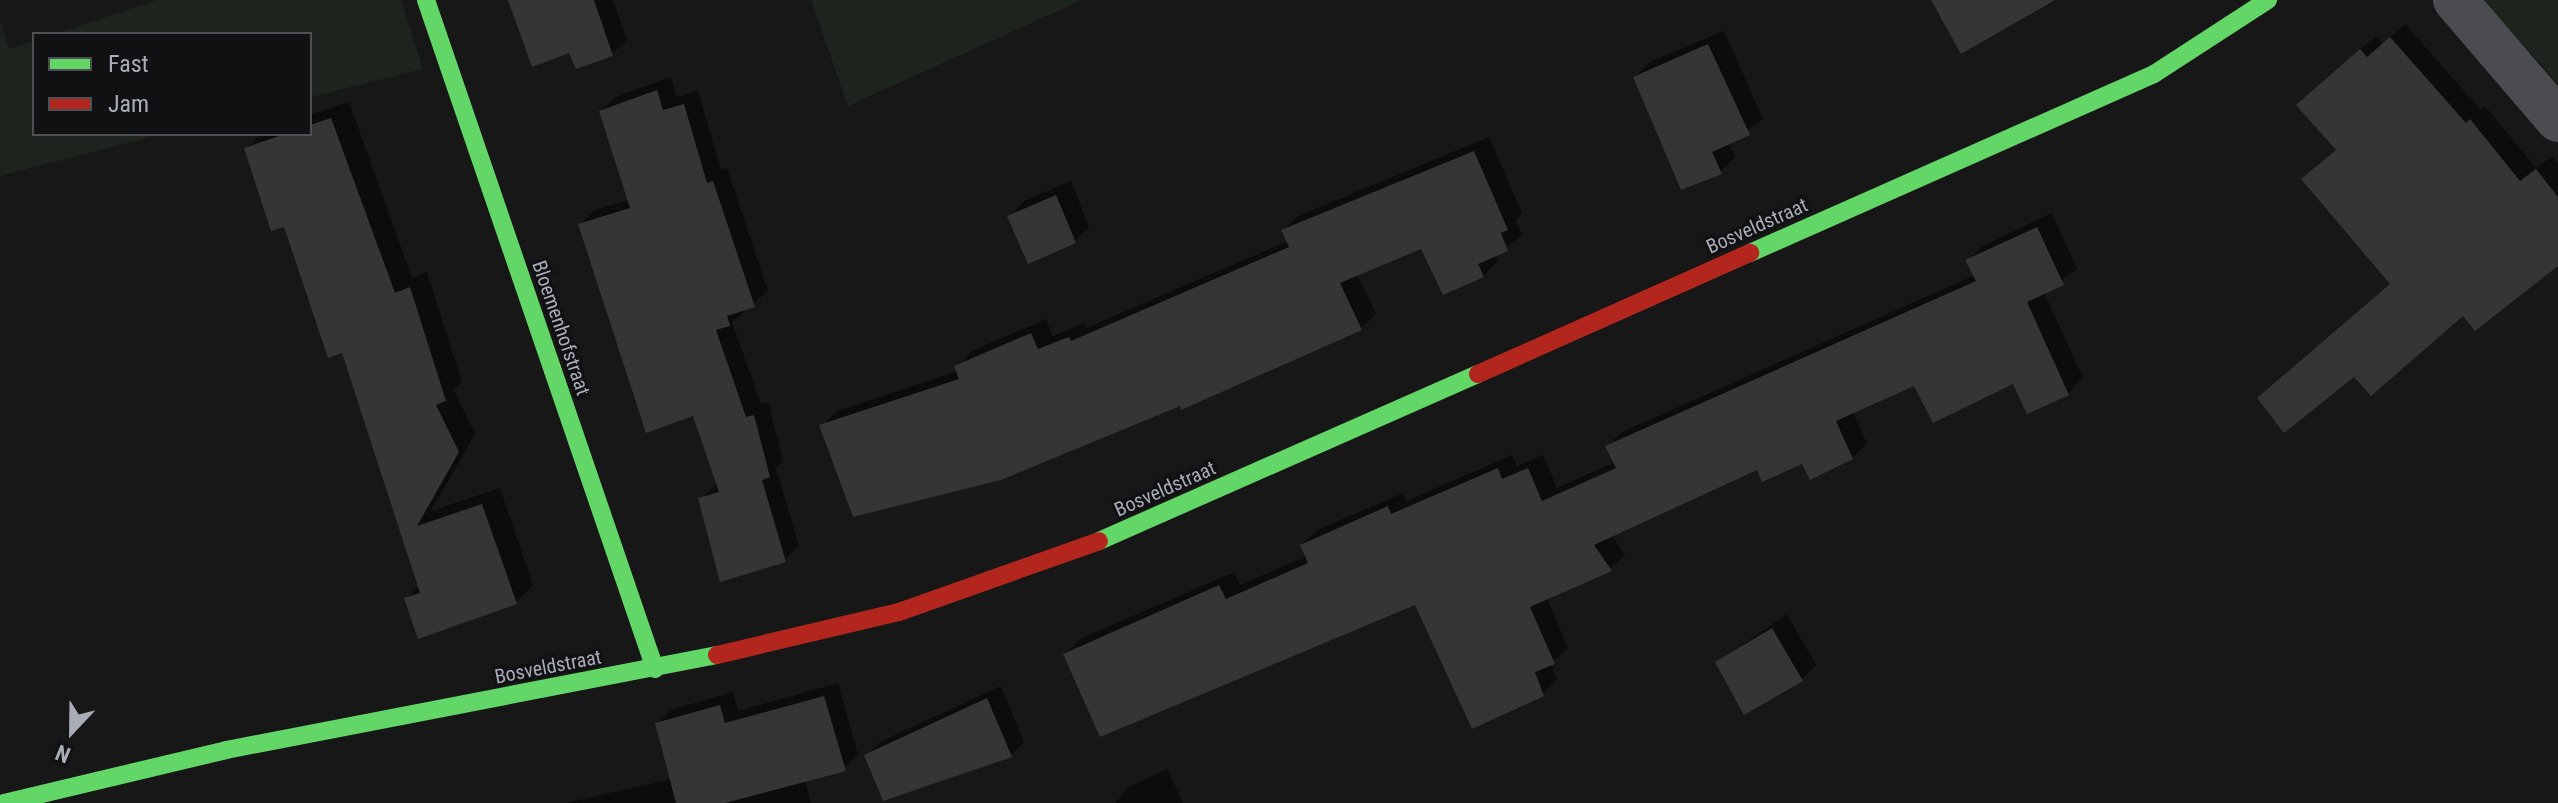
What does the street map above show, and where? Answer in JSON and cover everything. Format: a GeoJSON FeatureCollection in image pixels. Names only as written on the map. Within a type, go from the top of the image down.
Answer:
{"type":"FeatureCollection","features":[{"type":"Feature","properties":{"kind":"street","name":"Bloemenhofstraat"},"geometry":{"type":"LineString","coordinates":[[426,0],[655,669]]}},
{"type":"Feature","properties":{"kind":"street","name":"Bosveldstraat"},"geometry":{"type":"LineString","coordinates":[[4,803],[226,750],[655,669],[899,612],[1108,538],[2154,74],[2268,0]]}},
{"type":"Feature","properties":{"kind":"street"},"geometry":{"type":"LineString","coordinates":[[2455,0],[2558,120]]}},
{"type":"Feature","properties":{"kind":"shaded area"},"geometry":{"type":"Polygon","coordinates":[[[157,0],[401,0],[423,69],[312,97],[312,32],[61,32],[157,0]]]}},
{"type":"Feature","properties":{"kind":"shaded area"},"geometry":{"type":"Polygon","coordinates":[[[811,0],[1082,0],[848,106],[811,0]]]}},
{"type":"Feature","properties":{"kind":"shaded area"},"geometry":{"type":"Polygon","coordinates":[[[2483,0],[2558,0],[2558,84],[2483,0]]]}},
{"type":"Feature","properties":{"kind":"shaded area"},"geometry":{"type":"Polygon","coordinates":[[[0,19],[9,49],[32,42],[32,136],[153,136],[0,176],[0,19]]]}},
{"type":"Feature","properties":{"kind":"building"},"geometry":{"type":"Polygon","coordinates":[[[508,0],[594,0],[613,56],[576,69],[569,53],[532,67],[508,0]]]}},
{"type":"Feature","properties":{"kind":"building"},"geometry":{"type":"Polygon","coordinates":[[[1931,0],[2055,0],[1961,54],[1931,0]]]}},
{"type":"Feature","properties":{"kind":"building"},"geometry":{"type":"Polygon","coordinates":[[[2390,37],[2466,123],[2470,119],[2520,181],[2536,169],[2558,197],[2558,266],[2475,331],[2463,316],[2371,396],[2354,377],[2284,433],[2257,398],[2390,284],[2301,179],[2336,150],[2296,105],[2360,49],[2367,57],[2390,37]]]}},
{"type":"Feature","properties":{"kind":"building"},"geometry":{"type":"Polygon","coordinates":[[[1708,44],[1750,135],[1712,152],[1722,174],[1681,190],[1633,77],[1708,44]]]}},
{"type":"Feature","properties":{"kind":"building"},"geometry":{"type":"Polygon","coordinates":[[[657,90],[663,110],[684,104],[707,183],[713,181],[755,307],[727,316],[730,326],[716,330],[746,417],[754,415],[770,477],[762,480],[786,562],[720,582],[698,498],[719,492],[693,416],[646,433],[578,224],[630,208],[599,111],[657,90]]]}},
{"type":"Feature","properties":{"kind":"building"},"geometry":{"type":"Polygon","coordinates":[[[331,118],[395,293],[410,287],[446,401],[436,405],[459,452],[417,526],[482,504],[517,604],[418,639],[404,598],[420,593],[342,353],[328,358],[284,227],[271,231],[244,148],[279,136],[312,136],[312,124],[331,118]]]}},
{"type":"Feature","properties":{"kind":"building"},"geometry":{"type":"Polygon","coordinates":[[[1474,151],[1508,230],[1501,233],[1508,251],[1478,264],[1484,277],[1443,295],[1421,249],[1340,283],[1362,330],[1181,410],[1180,406],[1001,480],[853,517],[819,425],[959,379],[954,366],[1031,333],[1038,349],[1069,337],[1071,341],[1289,247],[1281,230],[1474,151]]]}},
{"type":"Feature","properties":{"kind":"building"},"geometry":{"type":"Polygon","coordinates":[[[1056,195],[1076,243],[1028,264],[1007,216],[1056,195]]]}},
{"type":"Feature","properties":{"kind":"building"},"geometry":{"type":"Polygon","coordinates":[[[2037,227],[2064,285],[2027,302],[2069,395],[2027,414],[2013,384],[1933,423],[1914,386],[1836,421],[1853,459],[1810,480],[1802,464],[1762,482],[1757,470],[1594,545],[1612,571],[1530,607],[1555,664],[1535,672],[1544,696],[1472,729],[1415,605],[1100,737],[1063,654],[1219,585],[1226,599],[1308,563],[1300,545],[1388,506],[1391,514],[1498,468],[1502,479],[1528,468],[1542,501],[1616,468],[1605,446],[1976,281],[1965,260],[2037,227]]]}},
{"type":"Feature","properties":{"kind":"building"},"geometry":{"type":"Polygon","coordinates":[[[1772,628],[1803,681],[1744,715],[1715,662],[1772,628]]]}},
{"type":"Feature","properties":{"kind":"building"},"geometry":{"type":"Polygon","coordinates":[[[824,696],[846,771],[725,803],[676,803],[655,723],[720,705],[725,723],[824,696]]]}},
{"type":"Feature","properties":{"kind":"building"},"geometry":{"type":"Polygon","coordinates":[[[987,698],[1012,757],[883,801],[864,755],[987,698]]]}},
{"type":"Feature","properties":{"kind":"traffic: fast"},"geometry":{"type":"LineString","coordinates":[[426,0],[655,669]]}},
{"type":"Feature","properties":{"kind":"traffic: fast"},"geometry":{"type":"LineString","coordinates":[[1750,253],[2154,74],[2268,0]]}},
{"type":"Feature","properties":{"kind":"traffic: fast"},"geometry":{"type":"LineString","coordinates":[[1099,541],[1478,374]]}},
{"type":"Feature","properties":{"kind":"traffic: fast"},"geometry":{"type":"LineString","coordinates":[[4,803],[226,750],[717,655]]}},
{"type":"Feature","properties":{"kind":"traffic: jam"},"geometry":{"type":"LineString","coordinates":[[1478,374],[1750,253]]}},
{"type":"Feature","properties":{"kind":"traffic: jam"},"geometry":{"type":"LineString","coordinates":[[717,655],[899,612],[1099,541]]}}]}
